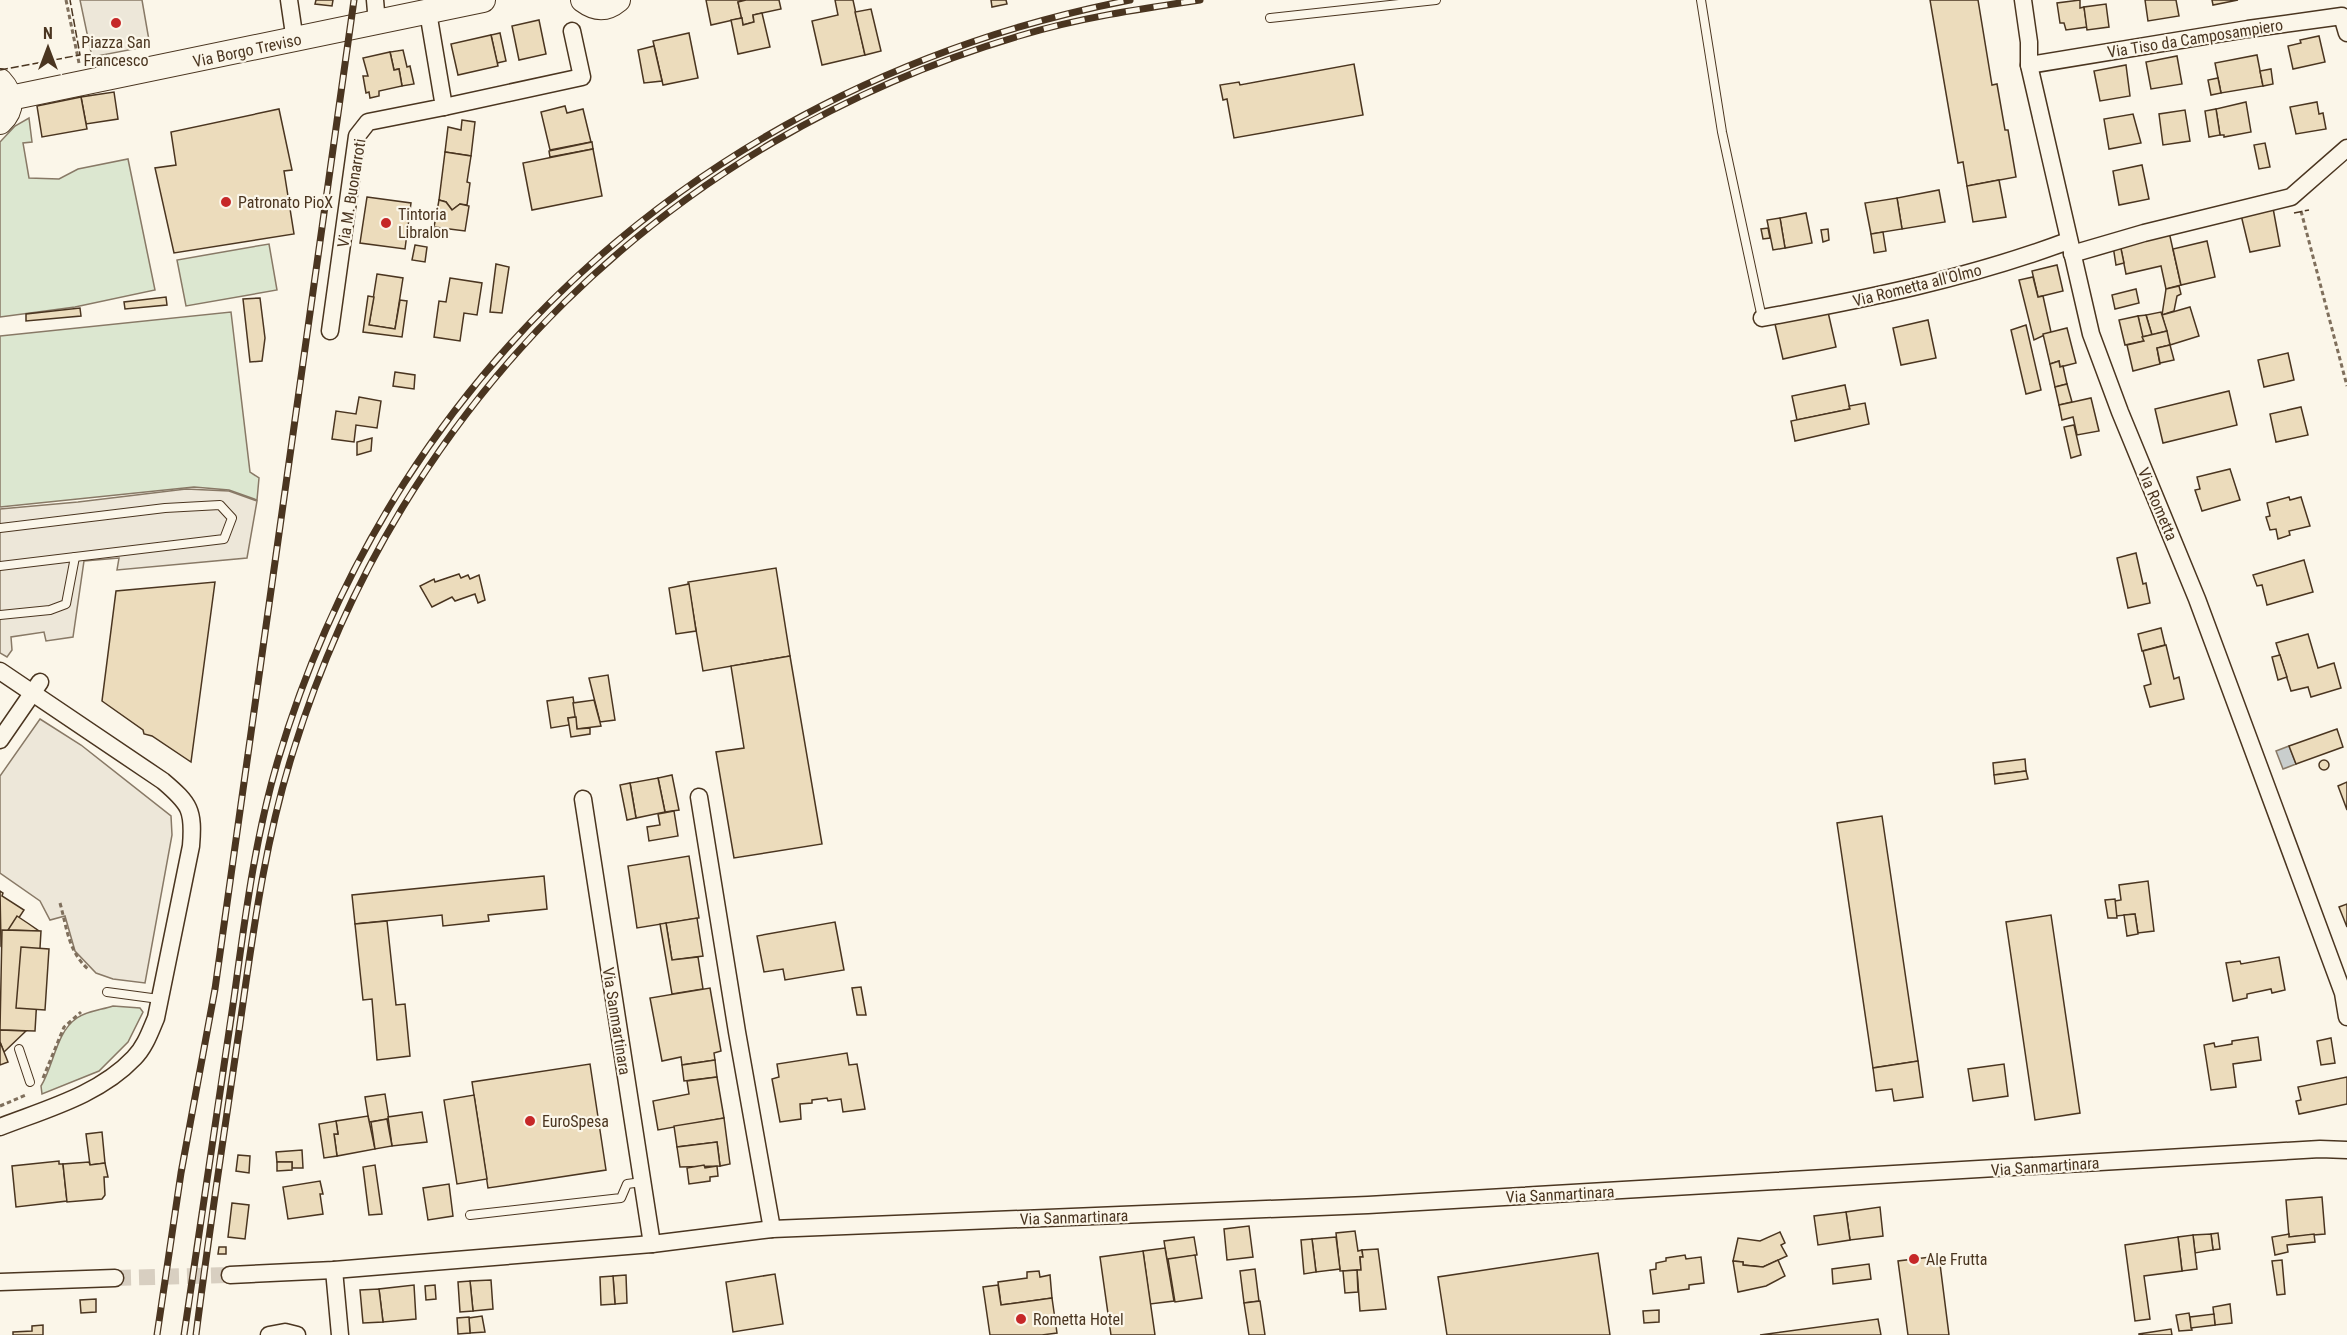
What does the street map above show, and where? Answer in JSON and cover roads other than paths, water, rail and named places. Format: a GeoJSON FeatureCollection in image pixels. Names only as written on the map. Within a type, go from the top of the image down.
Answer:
{"type":"FeatureCollection","features":[{"type":"Feature","properties":{"kind":"street"},"geometry":{"type":"LineString","coordinates":[[289,0],[295,41]]}},
{"type":"Feature","properties":{"kind":"street","name":"Via Borgo Treviso"},"geometry":{"type":"LineString","coordinates":[[0,122],[10,108],[5,89],[84,84],[295,41],[376,11],[428,12],[483,0]]}},
{"type":"Feature","properties":{"kind":"street"},"geometry":{"type":"LineString","coordinates":[[583,0],[589,5],[603,8],[618,0]]}},
{"type":"Feature","properties":{"kind":"street","name":"Via Rometta"},"geometry":{"type":"LineString","coordinates":[[2023,0],[2030,65],[2091,334],[2197,599],[2345,996],[2347,1017]]}},
{"type":"Feature","properties":{"kind":"street"},"geometry":{"type":"LineString","coordinates":[[428,12],[444,107]]}},
{"type":"Feature","properties":{"kind":"street","name":"Via Tiso da Camposampiero"},"geometry":{"type":"LineString","coordinates":[[2030,65],[2248,28],[2342,16],[2347,33]]}},
{"type":"Feature","properties":{"kind":"street","name":"Via M. Buonarroti"},"geometry":{"type":"LineString","coordinates":[[330,331],[357,136],[368,122],[582,77],[572,31]]}},
{"type":"Feature","properties":{"kind":"street"},"geometry":{"type":"LineString","coordinates":[[2070,247],[2144,233],[2291,197],[2347,148]]}},
{"type":"Feature","properties":{"kind":"street","name":"Via Rometta all'Olmo"},"geometry":{"type":"LineString","coordinates":[[1762,318],[1877,297],[2070,247]]}},
{"type":"Feature","properties":{"kind":"street"},"geometry":{"type":"LineString","coordinates":[[0,671],[36,688],[163,781],[179,794],[189,807],[192,826],[156,1018],[148,1038],[135,1057],[111,1079],[81,1095],[0,1127]]}},
{"type":"Feature","properties":{"kind":"street"},"geometry":{"type":"LineString","coordinates":[[0,740],[36,688]]}},
{"type":"Feature","properties":{"kind":"street"},"geometry":{"type":"LineString","coordinates":[[699,797],[772,1229]]}},
{"type":"Feature","properties":{"kind":"street","name":"Via Sanmartinara"},"geometry":{"type":"LineString","coordinates":[[583,799],[652,1244]]}},
{"type":"Feature","properties":{"kind":"street","name":"Via Sanmartinara"},"geometry":{"type":"LineString","coordinates":[[230,1275],[334,1270],[652,1244],[772,1229],[1368,1205],[2320,1149],[2347,1150]]}},
{"type":"Feature","properties":{"kind":"street"},"geometry":{"type":"LineString","coordinates":[[334,1270],[340,1335]]}},
{"type":"Feature","properties":{"kind":"street"},"geometry":{"type":"LineString","coordinates":[[0,1282],[115,1278]]}},
{"type":"Feature","properties":{"kind":"street"},"geometry":{"type":"LineString","coordinates":[[269,1335],[285,1332],[297,1335]]}},
{"type":"Feature","properties":{"kind":"lane"},"geometry":{"type":"LineString","coordinates":[[1270,18],[1436,0]]}},
{"type":"Feature","properties":{"kind":"lane"},"geometry":{"type":"LineString","coordinates":[[1701,0],[1722,132],[1762,318]]}},
{"type":"Feature","properties":{"kind":"lane"},"geometry":{"type":"LineString","coordinates":[[0,528],[165,508],[220,505],[232,519],[224,539],[0,566]]}},
{"type":"Feature","properties":{"kind":"lane"},"geometry":{"type":"LineString","coordinates":[[0,615],[50,610],[66,604],[75,557]]}},
{"type":"Feature","properties":{"kind":"lane"},"geometry":{"type":"LineString","coordinates":[[107,992],[159,999]]}},
{"type":"Feature","properties":{"kind":"lane"},"geometry":{"type":"LineString","coordinates":[[19,1048],[32,1087]]}},
{"type":"Feature","properties":{"kind":"lane"},"geometry":{"type":"LineString","coordinates":[[470,1215],[621,1198],[627,1184],[642,1182]]}},
{"type":"Feature","properties":{"kind":"tunnel"},"geometry":{"type":"LineString","coordinates":[[115,1278],[230,1275]]}},
{"type":"Feature","properties":{"kind":"railway"},"geometry":{"type":"LineString","coordinates":[[157,1335],[181,1173],[215,989],[354,0]]}},
{"type":"Feature","properties":{"kind":"railway"},"geometry":{"type":"LineString","coordinates":[[184,1335],[247,908],[270,789],[278,760],[332,615],[404,483],[493,364],[596,259],[713,169],[842,96],[981,39],[1130,0]]}},
{"type":"Feature","properties":{"kind":"railway"},"geometry":{"type":"LineString","coordinates":[[196,1335],[255,921],[267,853],[283,785],[293,752],[341,626],[402,508],[477,400],[565,302],[664,216],[773,142],[892,82],[1019,36],[1086,19],[1200,0]]}},
{"type":"Feature","properties":{"kind":"place","name":"Piazza San Francesco"},"geometry":{"type":"Point","coordinates":[116,23]}},
{"type":"Feature","properties":{"kind":"place","name":"Patronato PioX"},"geometry":{"type":"Point","coordinates":[226,202]}},
{"type":"Feature","properties":{"kind":"place","name":"Tintoria Libralon"},"geometry":{"type":"Point","coordinates":[386,223]}},
{"type":"Feature","properties":{"kind":"place","name":"EuroSpesa"},"geometry":{"type":"Point","coordinates":[530,1121]}},
{"type":"Feature","properties":{"kind":"place","name":"Ale Frutta"},"geometry":{"type":"Point","coordinates":[1914,1259]}},
{"type":"Feature","properties":{"kind":"place","name":"Rometta Hotel"},"geometry":{"type":"Point","coordinates":[1021,1319]}}]}
